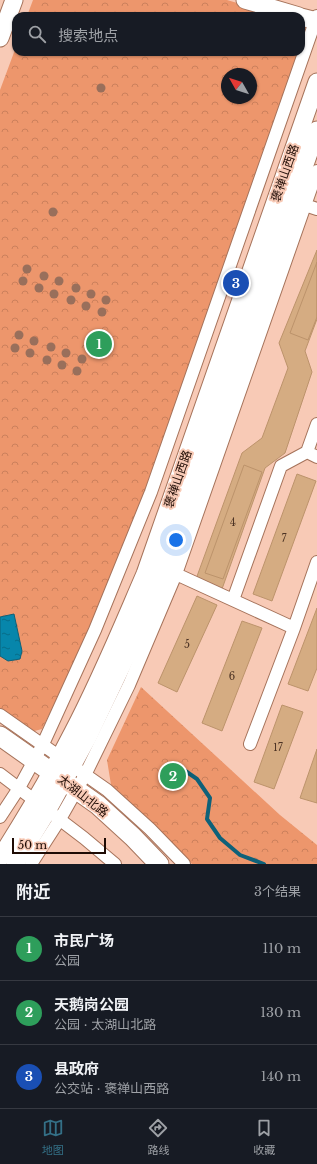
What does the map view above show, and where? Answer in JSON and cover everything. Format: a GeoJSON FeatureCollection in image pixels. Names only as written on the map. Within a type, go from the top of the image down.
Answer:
{"type":"FeatureCollection","features":[{"type":"Feature","properties":{"kind":"main road"},"geometry":{"type":"LineString","coordinates":[[0,38],[14,0]]}},
{"type":"Feature","properties":{"kind":"main road"},"geometry":{"type":"LineString","coordinates":[[245,0],[288,12]]}},
{"type":"Feature","properties":{"kind":"main road","name":"褒禅山西路"},"geometry":{"type":"LineString","coordinates":[[65,779],[73,731],[112,651],[145,574],[317,82]]}},
{"type":"Feature","properties":{"kind":"main road","name":"褒禅山西路"},"geometry":{"type":"LineString","coordinates":[[15,864],[48,810],[88,739],[160,580],[317,130]]}},
{"type":"Feature","properties":{"kind":"main road","name":"太湖山北路"},"geometry":{"type":"LineString","coordinates":[[0,736],[65,779],[133,837],[159,864]]}},
{"type":"Feature","properties":{"kind":"main road","name":"太湖山北路"},"geometry":{"type":"LineString","coordinates":[[0,752],[35,758]]}},
{"type":"Feature","properties":{"kind":"main road","name":"太湖山北路"},"geometry":{"type":"LineString","coordinates":[[65,779],[90,816],[141,864]]}},
{"type":"Feature","properties":{"kind":"main road","name":"褒禅山西路"},"geometry":{"type":"LineString","coordinates":[[0,858],[48,810]]}},
{"type":"Feature","properties":{"kind":"street"},"geometry":{"type":"LineString","coordinates":[[305,33],[310,18]]}},
{"type":"Feature","properties":{"kind":"street"},"geometry":{"type":"LineString","coordinates":[[0,817],[19,788],[35,758],[95,630],[151,492],[297,56]]}},
{"type":"Feature","properties":{"kind":"street"},"geometry":{"type":"LineString","coordinates":[[31,864],[48,810],[65,779],[129,685],[176,574],[317,171]]}},
{"type":"Feature","properties":{"kind":"street"},"geometry":{"type":"LineString","coordinates":[[305,205],[317,208]]}},
{"type":"Feature","properties":{"kind":"street"},"geometry":{"type":"LineString","coordinates":[[233,600],[282,466],[312,454],[317,424]]}},
{"type":"Feature","properties":{"kind":"street"},"geometry":{"type":"LineString","coordinates":[[250,744],[294,628],[317,562]]}},
{"type":"Feature","properties":{"kind":"street"},"geometry":{"type":"LineString","coordinates":[[176,574],[294,628]]}},
{"type":"Feature","properties":{"kind":"street"},"geometry":{"type":"LineString","coordinates":[[0,715],[35,758],[65,779],[107,790],[150,829],[184,864]]}},
{"type":"Feature","properties":{"kind":"street"},"geometry":{"type":"LineString","coordinates":[[0,774],[84,838],[115,864]]}},
{"type":"Feature","properties":{"kind":"green space"},"geometry":{"type":"Polygon","coordinates":[[[33,0],[227,0],[268,12],[28,12],[33,0]]]}},
{"type":"Feature","properties":{"kind":"green space"},"geometry":{"type":"Polygon","coordinates":[[[13,56],[302,56],[110,590],[42,729],[27,733],[0,714],[0,90],[13,56]]]}},
{"type":"Feature","properties":{"kind":"green space"},"geometry":{"type":"Polygon","coordinates":[[[141,687],[280,815],[317,845],[317,864],[192,864],[112,791],[107,760],[141,687]]]}},
{"type":"Feature","properties":{"kind":"water"},"geometry":{"type":"Polygon","coordinates":[[[14,614],[22,651],[20,659],[8,661],[0,656],[0,617],[14,614]]]}},
{"type":"Feature","properties":{"kind":"building"},"geometry":{"type":"Polygon","coordinates":[[[317,250],[317,319],[305,351],[312,372],[285,453],[265,468],[222,589],[196,579],[242,453],[262,438],[288,368],[279,343],[317,250]]]}},
{"type":"Feature","properties":{"kind":"building"},"geometry":{"type":"Polygon","coordinates":[[[317,262],[317,317],[308,340],[290,333],[317,262]]]}},
{"type":"Feature","properties":{"kind":"building"},"geometry":{"type":"Polygon","coordinates":[[[244,465],[262,472],[223,579],[205,573],[244,465]]]}},
{"type":"Feature","properties":{"kind":"building"},"geometry":{"type":"Polygon","coordinates":[[[297,474],[316,481],[272,601],[253,594],[297,474]]]}},
{"type":"Feature","properties":{"kind":"building"},"geometry":{"type":"Polygon","coordinates":[[[197,596],[217,605],[177,692],[158,683],[197,596]]]}},
{"type":"Feature","properties":{"kind":"building"},"geometry":{"type":"Polygon","coordinates":[[[317,608],[317,668],[308,691],[288,684],[317,608]]]}},
{"type":"Feature","properties":{"kind":"building"},"geometry":{"type":"Polygon","coordinates":[[[242,621],[262,628],[222,731],[202,723],[242,621]]]}},
{"type":"Feature","properties":{"kind":"building"},"geometry":{"type":"Polygon","coordinates":[[[282,705],[303,712],[274,789],[254,782],[282,705]]]}},
{"type":"Feature","properties":{"kind":"building"},"geometry":{"type":"Polygon","coordinates":[[[317,749],[317,803],[300,798],[317,749]]]}},
{"type":"Feature","properties":{"kind":"waterway"},"geometry":{"type":"LineString","coordinates":[[166,769],[184,770],[197,779],[210,798],[207,819],[220,838],[240,855],[264,864]]}},
{"type":"Feature","properties":{"kind":"place","name":"县政府"},"geometry":{"type":"Point","coordinates":[236,283]}},
{"type":"Feature","properties":{"kind":"place","name":"市民广场"},"geometry":{"type":"Point","coordinates":[99,344]}},
{"type":"Feature","properties":{"kind":"place","name":"天鹅岗公园"},"geometry":{"type":"Point","coordinates":[173,776]}}]}
